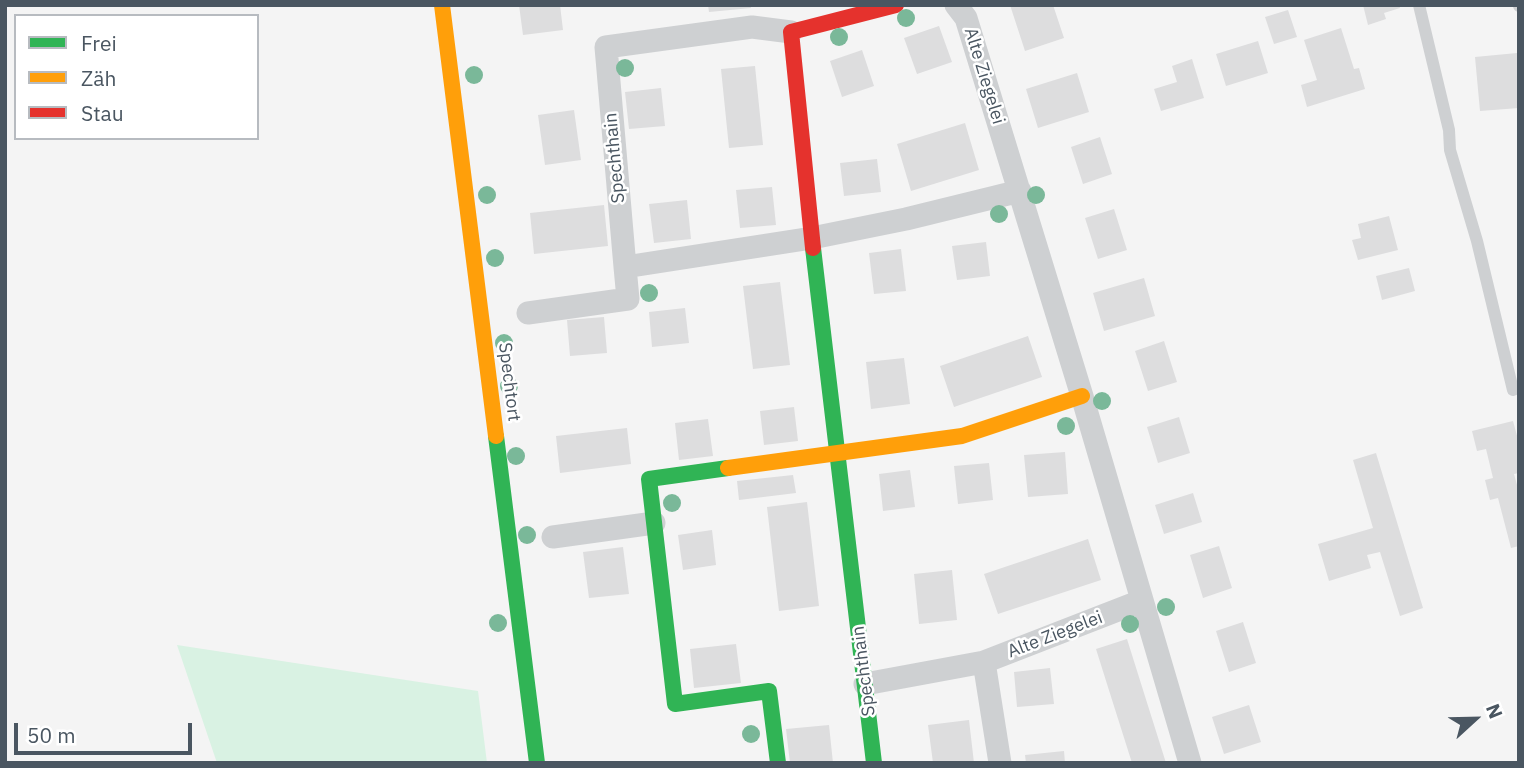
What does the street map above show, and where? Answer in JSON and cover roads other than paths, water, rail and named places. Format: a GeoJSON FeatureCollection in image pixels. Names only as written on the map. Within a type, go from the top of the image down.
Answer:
{"type":"FeatureCollection","features":[{"type":"Feature","properties":{"kind":"street","name":"Spechtort"},"geometry":{"type":"LineString","coordinates":[[443,5],[537,763]]}},
{"type":"Feature","properties":{"kind":"street","name":"Spechthain"},"geometry":{"type":"LineString","coordinates":[[625,267],[606,47],[752,27],[791,32],[896,5]]}},
{"type":"Feature","properties":{"kind":"street","name":"Alte Ziegelei"},"geometry":{"type":"LineString","coordinates":[[956,5],[967,18],[1190,763]]}},
{"type":"Feature","properties":{"kind":"street","name":"Spechthain"},"geometry":{"type":"LineString","coordinates":[[791,32],[812,238],[874,763]]}},
{"type":"Feature","properties":{"kind":"street"},"geometry":{"type":"LineString","coordinates":[[528,313],[628,299],[625,267],[812,238],[906,219],[1020,191]]}},
{"type":"Feature","properties":{"kind":"street"},"geometry":{"type":"LineString","coordinates":[[778,763],[769,691],[675,704],[649,479],[962,436],[1082,396]]}},
{"type":"Feature","properties":{"kind":"street"},"geometry":{"type":"LineString","coordinates":[[553,537],[654,523]]}},
{"type":"Feature","properties":{"kind":"street","name":"Alte Ziegelei"},"geometry":{"type":"LineString","coordinates":[[1000,763],[984,663],[1141,601]]}},
{"type":"Feature","properties":{"kind":"street"},"geometry":{"type":"LineString","coordinates":[[865,684],[984,663]]}},
{"type":"Feature","properties":{"kind":"lane"},"geometry":{"type":"LineString","coordinates":[[1419,5],[1448,130],[1450,150],[1477,241],[1513,390]]}}]}
